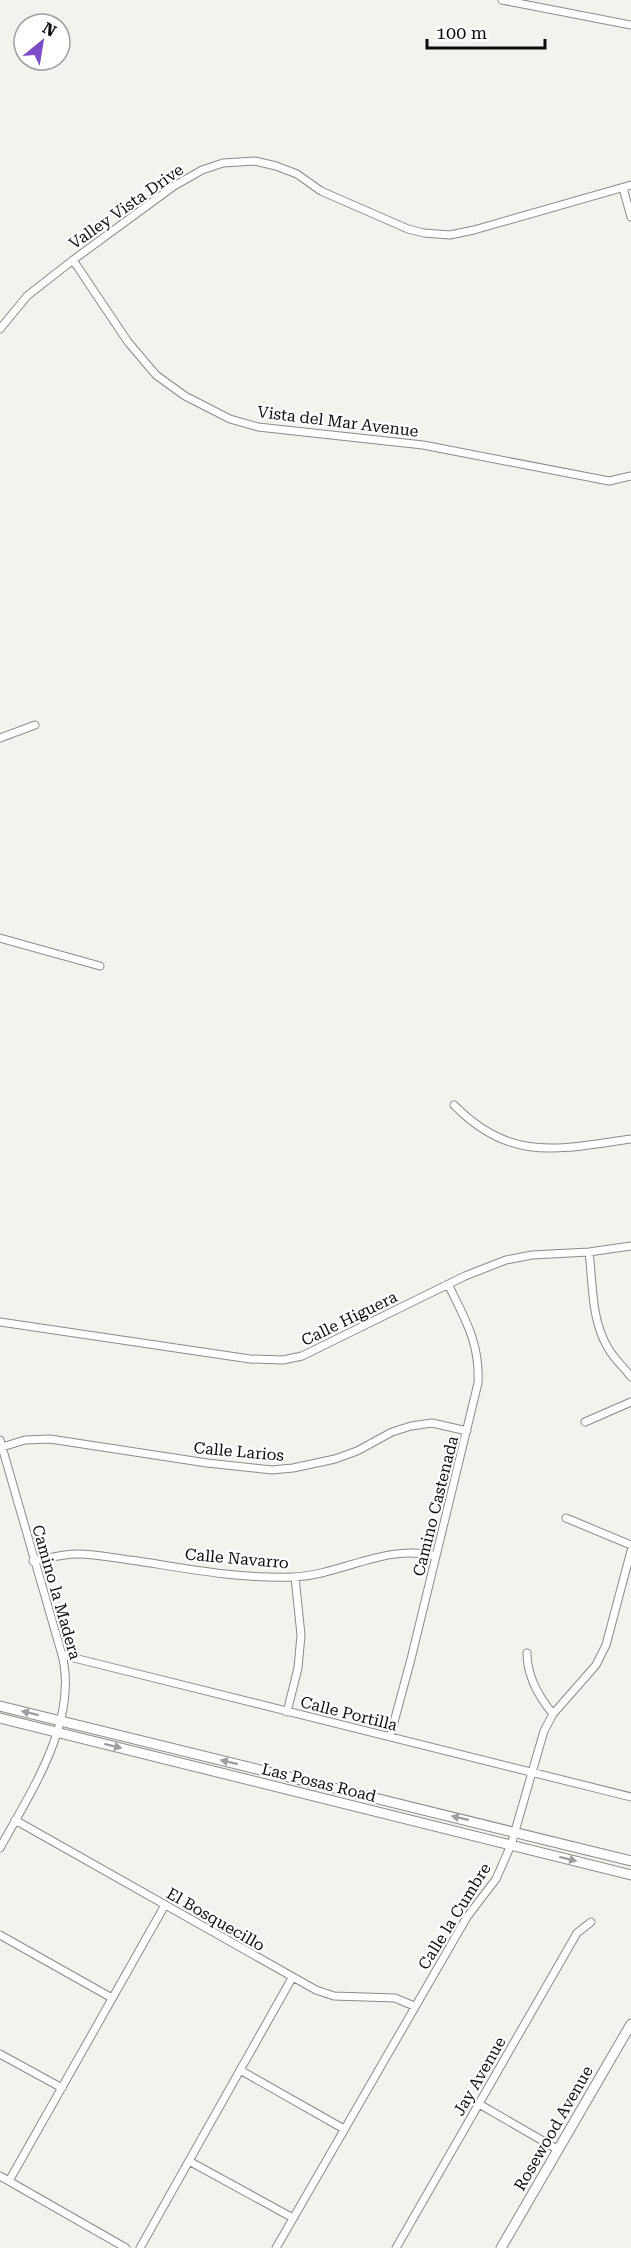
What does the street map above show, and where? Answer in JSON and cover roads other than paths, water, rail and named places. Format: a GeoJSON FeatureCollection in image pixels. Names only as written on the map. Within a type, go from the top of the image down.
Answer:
{"type":"FeatureCollection","features":[{"type":"Feature","properties":{"kind":"main road","name":"Las Posas Road"},"geometry":{"type":"LineString","coordinates":[[0,1706],[517,1831],[631,1861]]}},
{"type":"Feature","properties":{"kind":"main road","name":"Las Posas Road"},"geometry":{"type":"LineString","coordinates":[[0,1718],[631,1875]]}},
{"type":"Feature","properties":{"kind":"main road","name":"Rosewood Avenue"},"geometry":{"type":"LineString","coordinates":[[501,2248],[631,2024]]}},
{"type":"Feature","properties":{"kind":"street"},"geometry":{"type":"LineString","coordinates":[[502,0],[631,26]]}},
{"type":"Feature","properties":{"kind":"street","name":"Valley Vista Drive"},"geometry":{"type":"LineString","coordinates":[[0,328],[27,296],[174,186],[202,170],[233,161],[255,161],[276,166],[297,174],[321,192],[375,216],[408,229],[450,236],[631,185]]}},
{"type":"Feature","properties":{"kind":"street"},"geometry":{"type":"LineString","coordinates":[[623,188],[631,217]]}},
{"type":"Feature","properties":{"kind":"street","name":"Vista del Mar Avenue"},"geometry":{"type":"LineString","coordinates":[[73,260],[128,342],[156,375],[185,396],[230,419],[258,427],[423,445],[609,481],[631,476]]}},
{"type":"Feature","properties":{"kind":"street"},"geometry":{"type":"LineString","coordinates":[[0,738],[35,725]]}},
{"type":"Feature","properties":{"kind":"street"},"geometry":{"type":"LineString","coordinates":[[0,938],[100,966]]}},
{"type":"Feature","properties":{"kind":"street"},"geometry":{"type":"LineString","coordinates":[[454,1105],[488,1133],[521,1146],[556,1148],[631,1139]]}},
{"type":"Feature","properties":{"kind":"street","name":"Calle Higuera"},"geometry":{"type":"LineString","coordinates":[[0,1322],[250,1359],[283,1360],[311,1353],[480,1269],[520,1257],[589,1252],[631,1246]]}},
{"type":"Feature","properties":{"kind":"street"},"geometry":{"type":"LineString","coordinates":[[589,1252],[599,1329],[612,1354],[631,1377]]}},
{"type":"Feature","properties":{"kind":"street","name":"Camino Castenada"},"geometry":{"type":"LineString","coordinates":[[390,1737],[478,1383],[478,1359],[468,1324],[448,1284]]}},
{"type":"Feature","properties":{"kind":"street"},"geometry":{"type":"LineString","coordinates":[[585,1422],[631,1402]]}},
{"type":"Feature","properties":{"kind":"street","name":"Calle Larios"},"geometry":{"type":"LineString","coordinates":[[1,1444],[33,1438],[50,1438],[207,1463],[272,1470],[304,1467],[335,1460],[392,1432],[411,1426],[432,1423],[467,1431]]}},
{"type":"Feature","properties":{"kind":"street","name":"Camino la Madera"},"geometry":{"type":"LineString","coordinates":[[0,1848],[42,1772],[65,1703],[67,1684],[62,1656],[1,1444]]}},
{"type":"Feature","properties":{"kind":"street"},"geometry":{"type":"LineString","coordinates":[[566,1518],[631,1545]]}},
{"type":"Feature","properties":{"kind":"street","name":"Calle la Cumbre"},"geometry":{"type":"LineString","coordinates":[[276,2248],[414,2006],[472,1909],[496,1879],[517,1831],[544,1731],[553,1714],[601,1656],[612,1627],[631,1551]]}},
{"type":"Feature","properties":{"kind":"street","name":"Calle Navarro"},"geometry":{"type":"LineString","coordinates":[[33,1561],[78,1554],[114,1557],[213,1573],[295,1577],[324,1573],[399,1552],[418,1552],[436,1556]]}},
{"type":"Feature","properties":{"kind":"street"},"geometry":{"type":"LineString","coordinates":[[287,1712],[296,1677],[301,1635],[295,1577]]}},
{"type":"Feature","properties":{"kind":"street"},"geometry":{"type":"LineString","coordinates":[[527,1653],[527,1665],[536,1690],[553,1714]]}},
{"type":"Feature","properties":{"kind":"street","name":"Calle Portilla"},"geometry":{"type":"LineString","coordinates":[[62,1656],[631,1797]]}},
{"type":"Feature","properties":{"kind":"street","name":"El Bosquecillo"},"geometry":{"type":"LineString","coordinates":[[15,1820],[292,1978],[334,1996],[395,1998],[414,2006]]}},
{"type":"Feature","properties":{"kind":"street"},"geometry":{"type":"LineString","coordinates":[[9,2181],[165,1905]]}},
{"type":"Feature","properties":{"kind":"street","name":"Jay Avenue"},"geometry":{"type":"LineString","coordinates":[[396,2248],[577,1933],[591,1922]]}},
{"type":"Feature","properties":{"kind":"street"},"geometry":{"type":"LineString","coordinates":[[0,1935],[112,1998]]}},
{"type":"Feature","properties":{"kind":"street"},"geometry":{"type":"LineString","coordinates":[[140,2248],[292,1978]]}},
{"type":"Feature","properties":{"kind":"street"},"geometry":{"type":"LineString","coordinates":[[0,2054],[62,2088]]}},
{"type":"Feature","properties":{"kind":"street"},"geometry":{"type":"LineString","coordinates":[[240,2070],[344,2129]]}},
{"type":"Feature","properties":{"kind":"street"},"geometry":{"type":"LineString","coordinates":[[478,2104],[557,2149]]}},
{"type":"Feature","properties":{"kind":"street"},"geometry":{"type":"LineString","coordinates":[[189,2161],[293,2218]]}},
{"type":"Feature","properties":{"kind":"street"},"geometry":{"type":"LineString","coordinates":[[0,2176],[126,2248]]}}]}
